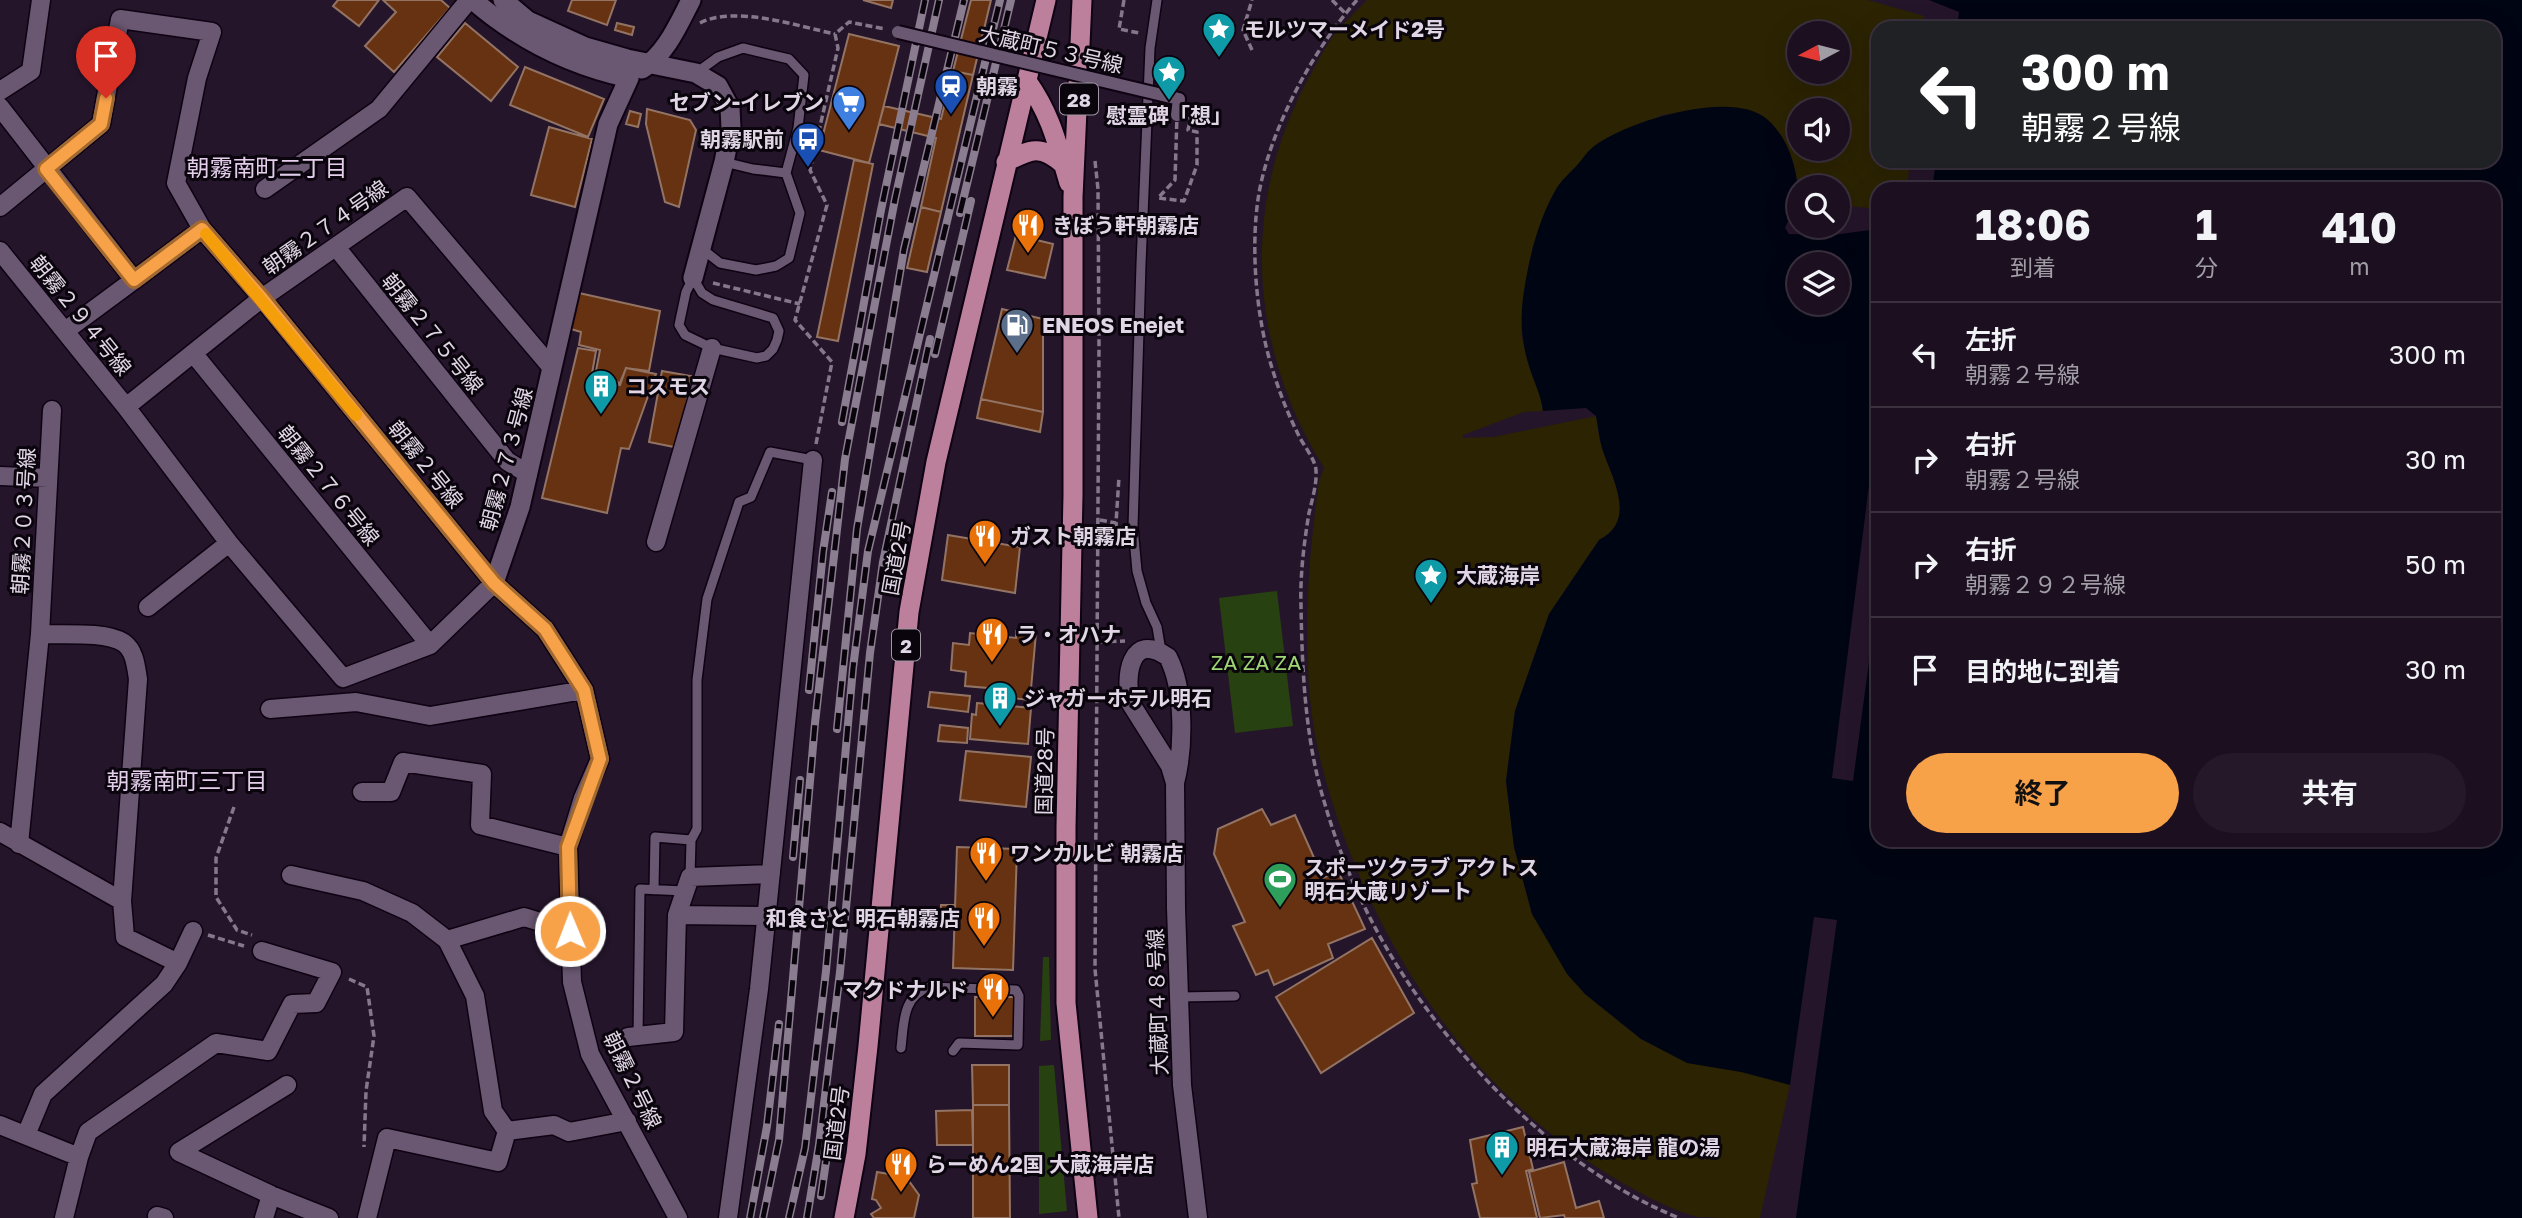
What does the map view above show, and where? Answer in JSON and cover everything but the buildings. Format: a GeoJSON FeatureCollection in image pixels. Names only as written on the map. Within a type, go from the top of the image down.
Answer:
{"type":"FeatureCollection","features":[{"type":"Feature","properties":{"kind":"highway","name":"国道2号"},"geometry":{"type":"LineString","coordinates":[[844,1218],[856,1154],[868,1046],[909,612],[936,462],[1046,0]]}},
{"type":"Feature","properties":{"kind":"highway","name":"国道28号"},"geometry":{"type":"LineString","coordinates":[[1082,0],[1073,197],[1073,495],[1066,827],[1066,1003],[1088,1218]]}},
{"type":"Feature","properties":{"kind":"highway","name":"国道28号"},"geometry":{"type":"LineString","coordinates":[[1027,81],[1042,103],[1073,197]]}},
{"type":"Feature","properties":{"kind":"highway"},"geometry":{"type":"LineString","coordinates":[[1006,162],[1024,153],[1039,150],[1053,154],[1063,165]]}},
{"type":"Feature","properties":{"kind":"street"},"geometry":{"type":"LineString","coordinates":[[0,91],[31,71],[41,0]]}},
{"type":"Feature","properties":{"kind":"street"},"geometry":{"type":"LineString","coordinates":[[265,189],[379,109],[471,0],[496,21],[535,46],[607,73],[629,78],[649,64],[672,37],[691,0]]}},
{"type":"Feature","properties":{"kind":"street"},"geometry":{"type":"LineString","coordinates":[[503,0],[528,21],[574,42],[627,60],[696,73],[718,86],[730,108],[731,128],[692,278]]}},
{"type":"Feature","properties":{"kind":"street","name":"朝霧２号線"},"geometry":{"type":"LineString","coordinates":[[46,169],[101,124],[120,19],[212,32],[197,78],[176,183],[202,229],[262,298],[494,583],[545,629],[584,690],[600,759],[568,847],[572,982],[590,1054],[678,1218]]}},
{"type":"Feature","properties":{"kind":"street","name":"大蔵町５３号線"},"geometry":{"type":"LineString","coordinates":[[894,31],[1179,99],[1177,115]]}},
{"type":"Feature","properties":{"kind":"street","name":"朝霧２７３号線"},"geometry":{"type":"LineString","coordinates":[[126,407],[229,543],[343,678],[430,645],[494,583],[520,507],[608,124],[629,78]]}},
{"type":"Feature","properties":{"kind":"street"},"geometry":{"type":"LineString","coordinates":[[0,107],[134,280]]}},
{"type":"Feature","properties":{"kind":"street"},"geometry":{"type":"LineString","coordinates":[[0,207],[46,169]]}},
{"type":"Feature","properties":{"kind":"street","name":"朝霧２７４号線"},"geometry":{"type":"LineString","coordinates":[[126,407],[262,298],[407,197],[552,368]]}},
{"type":"Feature","properties":{"kind":"street"},"geometry":{"type":"LineString","coordinates":[[65,331],[202,229]]}},
{"type":"Feature","properties":{"kind":"street","name":"朝霧２７５号線"},"geometry":{"type":"LineString","coordinates":[[335,247],[507,461],[527,474]]}},
{"type":"Feature","properties":{"kind":"street","name":"朝霧２９４号線"},"geometry":{"type":"LineString","coordinates":[[0,251],[126,407]]}},
{"type":"Feature","properties":{"kind":"street"},"geometry":{"type":"LineString","coordinates":[[656,542],[712,348]]}},
{"type":"Feature","properties":{"kind":"street","name":"朝霧２７６号線"},"geometry":{"type":"LineString","coordinates":[[193,354],[430,645]]}},
{"type":"Feature","properties":{"kind":"street","name":"朝霧２０３号線"},"geometry":{"type":"LineString","coordinates":[[19,844],[40,634],[52,410]]}},
{"type":"Feature","properties":{"kind":"street"},"geometry":{"type":"LineString","coordinates":[[728,1218],[758,1003],[813,460]]}},
{"type":"Feature","properties":{"kind":"street"},"geometry":{"type":"LineString","coordinates":[[0,476],[48,478]]}},
{"type":"Feature","properties":{"kind":"street"},"geometry":{"type":"LineString","coordinates":[[148,607],[229,543]]}},
{"type":"Feature","properties":{"kind":"street"},"geometry":{"type":"LineString","coordinates":[[40,634],[107,636],[125,644],[134,658],[138,679],[122,901],[125,937],[178,963]]}},
{"type":"Feature","properties":{"kind":"street","name":"大蔵町４８号線"},"geometry":{"type":"LineString","coordinates":[[1175,783],[1180,765],[1178,684],[1168,657],[1153,649],[1137,653],[1130,661],[1128,693],[1131,704],[1170,766],[1175,783],[1182,1085],[1198,1218]]}},
{"type":"Feature","properties":{"kind":"street"},"geometry":{"type":"LineString","coordinates":[[270,709],[356,702],[430,716],[584,690]]}},
{"type":"Feature","properties":{"kind":"street"},"geometry":{"type":"LineString","coordinates":[[362,792],[391,792],[403,762],[482,774],[480,825],[568,847]]}},
{"type":"Feature","properties":{"kind":"street"},"geometry":{"type":"LineString","coordinates":[[0,832],[122,901]]}},
{"type":"Feature","properties":{"kind":"street"},"geometry":{"type":"LineString","coordinates":[[291,874],[363,891],[412,914],[447,940],[475,996],[493,1111],[507,1131]]}},
{"type":"Feature","properties":{"kind":"street"},"geometry":{"type":"LineString","coordinates":[[633,1037],[674,1032],[677,915],[687,884],[771,874]]}},
{"type":"Feature","properties":{"kind":"street"},"geometry":{"type":"LineString","coordinates":[[677,915],[767,916]]}},
{"type":"Feature","properties":{"kind":"street"},"geometry":{"type":"LineString","coordinates":[[447,940],[524,917],[570,931]]}},
{"type":"Feature","properties":{"kind":"street"},"geometry":{"type":"LineString","coordinates":[[26,1135],[43,1094],[164,984],[178,963],[193,931]]}},
{"type":"Feature","properties":{"kind":"street"},"geometry":{"type":"LineString","coordinates":[[64,1218],[88,1132],[216,1043],[268,1051],[292,1004],[316,1003],[332,972],[262,951]]}},
{"type":"Feature","properties":{"kind":"street"},"geometry":{"type":"LineString","coordinates":[[287,1085],[179,1152],[271,1195],[329,1218]]}},
{"type":"Feature","properties":{"kind":"street"},"geometry":{"type":"LineString","coordinates":[[507,1131],[554,1125],[569,1132],[627,1121]]}},
{"type":"Feature","properties":{"kind":"street"},"geometry":{"type":"LineString","coordinates":[[0,1125],[79,1157]]}},
{"type":"Feature","properties":{"kind":"street"},"geometry":{"type":"LineString","coordinates":[[367,1218],[387,1138],[498,1163],[507,1131]]}},
{"type":"Feature","properties":{"kind":"street"},"geometry":{"type":"LineString","coordinates":[[264,1218],[271,1195]]}},
{"type":"Feature","properties":{"kind":"lane"},"geometry":{"type":"LineString","coordinates":[[1157,0],[1150,48],[1133,527],[1137,571],[1146,603],[1157,627],[1161,652]]}},
{"type":"Feature","properties":{"kind":"lane"},"geometry":{"type":"LineString","coordinates":[[696,73],[718,57],[743,48],[789,59],[804,75],[798,128],[786,173],[800,213],[789,258],[776,267],[756,270],[720,263],[700,247]]}},
{"type":"Feature","properties":{"kind":"lane"},"geometry":{"type":"LineString","coordinates":[[724,162],[786,173]]}},
{"type":"Feature","properties":{"kind":"lane"},"geometry":{"type":"LineString","coordinates":[[692,278],[702,293],[713,300],[773,318],[779,331],[773,349],[765,356],[757,358],[712,348],[685,335],[679,325],[692,278]]}},
{"type":"Feature","properties":{"kind":"lane"},"geometry":{"type":"LineString","coordinates":[[633,1037],[640,889],[654,890],[687,884],[691,840],[697,829],[697,680],[707,599],[739,502],[751,496],[770,452],[813,460]]}},
{"type":"Feature","properties":{"kind":"lane"},"geometry":{"type":"LineString","coordinates":[[654,890],[655,837],[691,840]]}},
{"type":"Feature","properties":{"kind":"lane"},"geometry":{"type":"LineString","coordinates":[[901,1048],[906,1008],[913,996],[922,989],[930,986],[1016,990],[1019,996],[1018,1045],[959,1043],[953,1051]]}},
{"type":"Feature","properties":{"kind":"lane"},"geometry":{"type":"LineString","coordinates":[[1179,997],[1235,996]]}},
{"type":"Feature","properties":{"kind":"lane"},"geometry":{"type":"LineString","coordinates":[[1079,1218],[1088,1218]]}},
{"type":"Feature","properties":{"kind":"path"},"geometry":{"type":"LineString","coordinates":[[1124,0],[1119,29],[1139,33]]}},
{"type":"Feature","properties":{"kind":"path"},"geometry":{"type":"LineString","coordinates":[[1252,0],[1243,30],[1252,50]]}},
{"type":"Feature","properties":{"kind":"path"},"geometry":{"type":"LineString","coordinates":[[1332,0],[1345,13]]}},
{"type":"Feature","properties":{"kind":"path"},"geometry":{"type":"LineString","coordinates":[[1357,0],[1331,30],[1282,118],[1259,193],[1255,254],[1258,304],[1266,347],[1283,401],[1317,469],[1306,535],[1300,600],[1306,692],[1313,752],[1323,800],[1346,863],[1381,941],[1427,1013],[1466,1059],[1537,1130],[1604,1181],[1679,1218]]}},
{"type":"Feature","properties":{"kind":"path"},"geometry":{"type":"LineString","coordinates":[[672,37],[713,16],[760,18],[835,34]]}},
{"type":"Feature","properties":{"kind":"path"},"geometry":{"type":"LineString","coordinates":[[835,34],[849,22],[894,31]]}},
{"type":"Feature","properties":{"kind":"path"},"geometry":{"type":"LineString","coordinates":[[813,460],[832,362],[795,320],[827,205],[810,170],[838,48],[835,34]]}},
{"type":"Feature","properties":{"kind":"path"},"geometry":{"type":"LineString","coordinates":[[1177,115],[1175,180],[1158,198],[1184,201],[1197,165],[1197,132],[1188,130]]}},
{"type":"Feature","properties":{"kind":"path"},"geometry":{"type":"LineString","coordinates":[[1096,161],[1099,561],[1095,969],[1119,1218]]}},
{"type":"Feature","properties":{"kind":"path"},"geometry":{"type":"LineString","coordinates":[[692,278],[800,304]]}},
{"type":"Feature","properties":{"kind":"path"},"geometry":{"type":"LineString","coordinates":[[193,931],[262,951],[263,940],[237,930],[216,897],[216,858],[233,807]]}},
{"type":"Feature","properties":{"kind":"path"},"geometry":{"type":"LineString","coordinates":[[332,972],[368,987],[373,1036],[366,1091],[364,1147]]}},
{"type":"Feature","properties":{"kind":"green space","name":"ZA ZA ZA"},"geometry":{"type":"Polygon","coordinates":[[[1277,591],[1293,726],[1235,733],[1219,598],[1277,591]]]}},
{"type":"Feature","properties":{"kind":"green space"},"geometry":{"type":"Polygon","coordinates":[[[1043,957],[1049,957],[1051,1040],[1040,1041],[1043,957]]]}},
{"type":"Feature","properties":{"kind":"green space"},"geometry":{"type":"Polygon","coordinates":[[[1054,1065],[1067,1211],[1039,1214],[1039,1066],[1054,1065]]]}},
{"type":"Feature","properties":{"kind":"sand","name":"大蔵海岸"},"geometry":{"type":"Polygon","coordinates":[[[1367,0],[1868,0],[1924,16],[1924,21],[1871,21],[1871,168],[1909,168],[1908,182],[1871,182],[1871,208],[1850,206],[1850,175],[1796,175],[1724,107],[1661,115],[1533,246],[1523,298],[1521,333],[1543,411],[1524,412],[1463,435],[1462,438],[1493,437],[1596,416],[1602,448],[1616,485],[1620,510],[1611,532],[1599,540],[1549,614],[1515,711],[1506,781],[1514,847],[1532,914],[1585,994],[1641,1039],[1790,1085],[1760,1218],[1697,1217],[1662,1204],[1606,1173],[1561,1142],[1519,1107],[1481,1069],[1416,983],[1364,888],[1344,837],[1322,769],[1308,671],[1308,590],[1312,535],[1319,481],[1324,468],[1298,421],[1280,372],[1267,322],[1262,272],[1264,221],[1273,170],[1289,120],[1328,43],[1367,0]]]}},
{"type":"Feature","properties":{"kind":"shaded area"},"geometry":{"type":"Polygon","coordinates":[[[1929,0],[2522,0],[2522,1218],[1796,1218],[1837,920],[1814,917],[1790,1085],[1741,1072],[1687,1063],[1641,1039],[1585,994],[1567,974],[1532,914],[1514,847],[1506,781],[1515,711],[1549,614],[1599,540],[1611,532],[1620,510],[1616,485],[1602,448],[1596,416],[1586,408],[1543,411],[1527,358],[1522,332],[1522,307],[1528,271],[1538,229],[1555,191],[1591,149],[1629,127],[1680,112],[1731,107],[1752,111],[1768,120],[1787,147],[1787,161],[1792,161],[1796,175],[1787,175],[1787,238],[1850,238],[1850,233],[1871,230],[1871,470],[1832,778],[1853,781],[1871,647],[1871,847],[2501,847],[2501,182],[1933,182],[1935,168],[2501,168],[2501,21],[1958,21],[1959,12],[1929,0]]]}},
{"type":"Feature","properties":{"kind":"railway"},"geometry":{"type":"LineString","coordinates":[[842,422],[881,210],[925,0]]}},
{"type":"Feature","properties":{"kind":"railway"},"geometry":{"type":"LineString","coordinates":[[763,1218],[779,1140],[815,723],[845,459],[895,199],[939,0]]}},
{"type":"Feature","properties":{"kind":"railway"},"geometry":{"type":"LineString","coordinates":[[837,729],[857,529],[904,249],[964,0]]}},
{"type":"Feature","properties":{"kind":"railway"},"geometry":{"type":"LineString","coordinates":[[789,1218],[805,1148],[826,971],[853,668],[868,551],[1000,0]]}},
{"type":"Feature","properties":{"kind":"railway"},"geometry":{"type":"LineString","coordinates":[[960,213],[1011,0]]}},
{"type":"Feature","properties":{"kind":"railway"},"geometry":{"type":"LineString","coordinates":[[935,354],[971,201]]}},
{"type":"Feature","properties":{"kind":"railway"},"geometry":{"type":"LineString","coordinates":[[807,1218],[819,1145],[840,972],[870,653],[883,562],[930,339]]}},
{"type":"Feature","properties":{"kind":"railway"},"geometry":{"type":"LineString","coordinates":[[809,690],[832,492]]}},
{"type":"Feature","properties":{"kind":"railway"},"geometry":{"type":"LineString","coordinates":[[793,857],[800,780]]}},
{"type":"Feature","properties":{"kind":"railway"},"geometry":{"type":"LineString","coordinates":[[750,1218],[767,1126],[779,1024]]}},
{"type":"Feature","properties":{"kind":"railway"},"geometry":{"type":"LineString","coordinates":[[821,1196],[834,1106]]}},
{"type":"Feature","properties":{"kind":"slow traffic"},"geometry":{"type":"LineString","coordinates":[[206,234],[262,298],[356,415]]}},
{"type":"Feature","properties":{"kind":"place","name":"モルツマーメイド2号"},"geometry":{"type":"Point","coordinates":[1219,59]}},
{"type":"Feature","properties":{"kind":"place","name":"慰霊碑「想」"},"geometry":{"type":"Point","coordinates":[1169,102]}},
{"type":"Feature","properties":{"kind":"place","name":"朝霧"},"geometry":{"type":"Point","coordinates":[951,116]}},
{"type":"Feature","properties":{"kind":"place","name":"セブン-イレブン"},"geometry":{"type":"Point","coordinates":[849,132]}},
{"type":"Feature","properties":{"kind":"place","name":"朝霧駅前"},"geometry":{"type":"Point","coordinates":[808,169]}},
{"type":"Feature","properties":{"kind":"place","name":"きぼう軒朝霧店"},"geometry":{"type":"Point","coordinates":[1028,255]}},
{"type":"Feature","properties":{"kind":"place","name":"ENEOS Enejet"},"geometry":{"type":"Point","coordinates":[1017,355]}},
{"type":"Feature","properties":{"kind":"place","name":"コスモス"},"geometry":{"type":"Point","coordinates":[601,416]}},
{"type":"Feature","properties":{"kind":"place","name":"ガスト朝霧店"},"geometry":{"type":"Point","coordinates":[985,566]}},
{"type":"Feature","properties":{"kind":"place","name":"大蔵海岸"},"geometry":{"type":"Point","coordinates":[1431,605]}},
{"type":"Feature","properties":{"kind":"place","name":"ラ・オハナ"},"geometry":{"type":"Point","coordinates":[992,664]}},
{"type":"Feature","properties":{"kind":"place","name":"ジャガーホテル明石"},"geometry":{"type":"Point","coordinates":[1000,728]}},
{"type":"Feature","properties":{"kind":"place","name":"ワンカルビ 朝霧店"},"geometry":{"type":"Point","coordinates":[986,883]}},
{"type":"Feature","properties":{"kind":"place","name":"スポーツクラブ アクトス 明石大蔵リゾート"},"geometry":{"type":"Point","coordinates":[1280,909]}},
{"type":"Feature","properties":{"kind":"place","name":"和食さと 明石朝霧店"},"geometry":{"type":"Point","coordinates":[984,948]}},
{"type":"Feature","properties":{"kind":"place","name":"マクドナルド"},"geometry":{"type":"Point","coordinates":[993,1019]}},
{"type":"Feature","properties":{"kind":"place","name":"明石大蔵海岸 龍の湯"},"geometry":{"type":"Point","coordinates":[1502,1177]}},
{"type":"Feature","properties":{"kind":"place","name":"らーめん2国 大蔵海岸店"},"geometry":{"type":"Point","coordinates":[901,1194]}},
{"type":"Feature","properties":{"kind":"district","name":"朝霧南町二丁目"},"geometry":{"type":"Point","coordinates":[267,167]}},
{"type":"Feature","properties":{"kind":"district","name":"朝霧南町三丁目"},"geometry":{"type":"Point","coordinates":[187,780]}},
{"type":"Feature","properties":{"kind":"route"},"geometry":{"type":"LineString","coordinates":[[106,98],[101,124],[46,169],[134,280],[202,229],[262,298],[494,583],[545,629],[584,690],[600,759],[583,798],[568,847],[570,931]]}}]}
